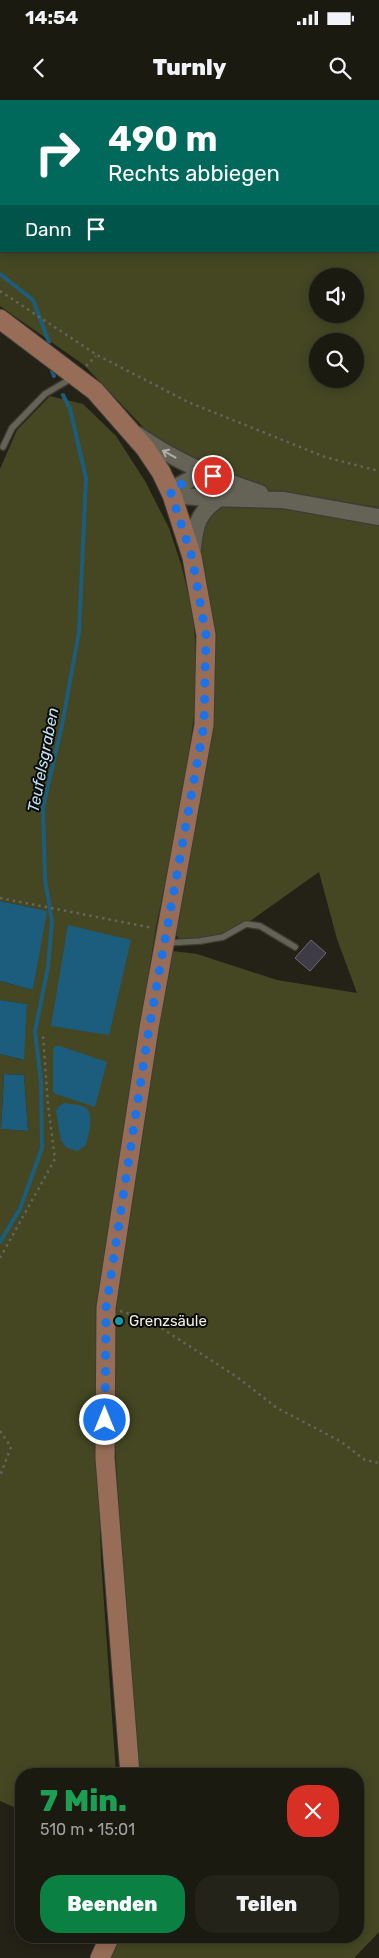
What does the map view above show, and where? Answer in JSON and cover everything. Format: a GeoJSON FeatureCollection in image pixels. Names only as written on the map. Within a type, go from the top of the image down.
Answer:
{"type":"FeatureCollection","features":[{"type":"Feature","properties":{"kind":"main road"},"geometry":{"type":"LineString","coordinates":[[0,319],[95,391],[145,448],[171,492],[192,557],[206,635],[204,725],[149,1028],[106,1308],[105,1458],[130,1768]]}},
{"type":"Feature","properties":{"kind":"main road"},"geometry":{"type":"LineString","coordinates":[[128,428],[157,448],[213,476],[234,485],[283,500]]}},
{"type":"Feature","properties":{"kind":"main road"},"geometry":{"type":"LineString","coordinates":[[171,492],[195,477],[213,476]]}},
{"type":"Feature","properties":{"kind":"main road"},"geometry":{"type":"LineString","coordinates":[[171,492],[206,498],[283,500],[379,516]]}},
{"type":"Feature","properties":{"kind":"main road"},"geometry":{"type":"LineString","coordinates":[[192,557],[199,518],[210,504],[221,497]]}},
{"type":"Feature","properties":{"kind":"main road"},"geometry":{"type":"LineString","coordinates":[[100,1958],[107,1943]]}},
{"type":"Feature","properties":{"kind":"lane"},"geometry":{"type":"LineString","coordinates":[[3,447],[12,428],[45,394],[76,376]]}},
{"type":"Feature","properties":{"kind":"lane"},"geometry":{"type":"LineString","coordinates":[[166,937],[200,940],[223,937],[246,924],[260,926],[295,947]]}},
{"type":"Feature","properties":{"kind":"path"},"geometry":{"type":"LineString","coordinates":[[0,291],[96,355],[188,402],[326,457],[379,471]]}},
{"type":"Feature","properties":{"kind":"path"},"geometry":{"type":"LineString","coordinates":[[0,898],[166,937]]}},
{"type":"Feature","properties":{"kind":"path"},"geometry":{"type":"LineString","coordinates":[[0,1258],[55,1158],[48,1105],[43,1035]]}},
{"type":"Feature","properties":{"kind":"path"},"geometry":{"type":"LineString","coordinates":[[106,1308],[149,1320],[237,1377],[277,1408],[340,1441],[365,1460],[379,1463]]}},
{"type":"Feature","properties":{"kind":"path"},"geometry":{"type":"LineString","coordinates":[[0,1431],[11,1447],[0,1476]]}},
{"type":"Feature","properties":{"kind":"green space"},"geometry":{"type":"Polygon","coordinates":[[[0,252],[379,252],[379,507],[278,493],[233,479],[162,444],[143,427],[84,365],[0,306],[0,252]]]}},
{"type":"Feature","properties":{"kind":"green space"},"geometry":{"type":"Polygon","coordinates":[[[50,396],[83,404],[116,436],[145,481],[169,528],[181,564],[193,613],[197,668],[194,716],[182,802],[156,927],[105,1249],[100,1304],[97,1437],[101,1560],[116,1768],[15,1768],[15,1807],[0,1801],[0,1054],[23,1060],[27,1004],[0,1000],[0,981],[33,990],[46,911],[0,901],[0,469],[17,430],[50,396]],[[4,1074],[1,1129],[28,1131],[24,1075],[4,1074]]]}},
{"type":"Feature","properties":{"kind":"green space"},"geometry":{"type":"Polygon","coordinates":[[[238,503],[379,522],[379,1932],[354,1958],[107,1958],[114,1943],[364,1943],[364,1768],[135,1768],[114,1428],[113,1290],[151,1053],[173,951],[197,954],[277,980],[357,993],[337,939],[319,872],[246,924],[223,937],[200,941],[179,938],[173,932],[207,751],[198,544],[202,522],[223,504],[238,503]]]}},
{"type":"Feature","properties":{"kind":"water"},"geometry":{"type":"Polygon","coordinates":[[[0,901],[47,911],[33,990],[0,981],[0,901]]]}},
{"type":"Feature","properties":{"kind":"water"},"geometry":{"type":"Polygon","coordinates":[[[68,925],[131,940],[109,1035],[51,1026],[68,925]]]}},
{"type":"Feature","properties":{"kind":"water"},"geometry":{"type":"Polygon","coordinates":[[[0,1000],[27,1004],[24,1060],[0,1054],[0,1000]]]}},
{"type":"Feature","properties":{"kind":"water"},"geometry":{"type":"Polygon","coordinates":[[[55,1046],[107,1062],[95,1107],[53,1092],[53,1050],[55,1046]]]}},
{"type":"Feature","properties":{"kind":"water"},"geometry":{"type":"Polygon","coordinates":[[[4,1074],[24,1075],[28,1131],[1,1129],[4,1074]]]}},
{"type":"Feature","properties":{"kind":"water"},"geometry":{"type":"Polygon","coordinates":[[[64,1103],[82,1106],[90,1114],[86,1145],[78,1151],[67,1148],[61,1141],[56,1111],[64,1103]]]}},
{"type":"Feature","properties":{"kind":"building"},"geometry":{"type":"Polygon","coordinates":[[[311,940],[326,953],[310,971],[295,958],[311,940]]]}},
{"type":"Feature","properties":{"kind":"waterway","name":"Teufelsgraben"},"geometry":{"type":"LineString","coordinates":[[0,274],[33,300],[49,342]]}},
{"type":"Feature","properties":{"kind":"waterway","name":"Teufelsgraben"},"geometry":{"type":"LineString","coordinates":[[52,371],[54,376]]}},
{"type":"Feature","properties":{"kind":"waterway","name":"Teufelsgraben"},"geometry":{"type":"LineString","coordinates":[[0,1242],[20,1209],[42,1148],[41,1082],[35,1031],[48,967],[52,921],[45,879],[43,807],[62,725],[79,632],[86,478],[70,409],[63,395]]}},
{"type":"Feature","properties":{"kind":"place","name":"Grenzsäule"},"geometry":{"type":"Point","coordinates":[119,1321]}},
{"type":"Feature","properties":{"kind":"route"},"geometry":{"type":"LineString","coordinates":[[105,1420],[106,1308],[149,1028],[204,725],[206,635],[192,557],[170,490],[195,477],[213,476]]}}]}
